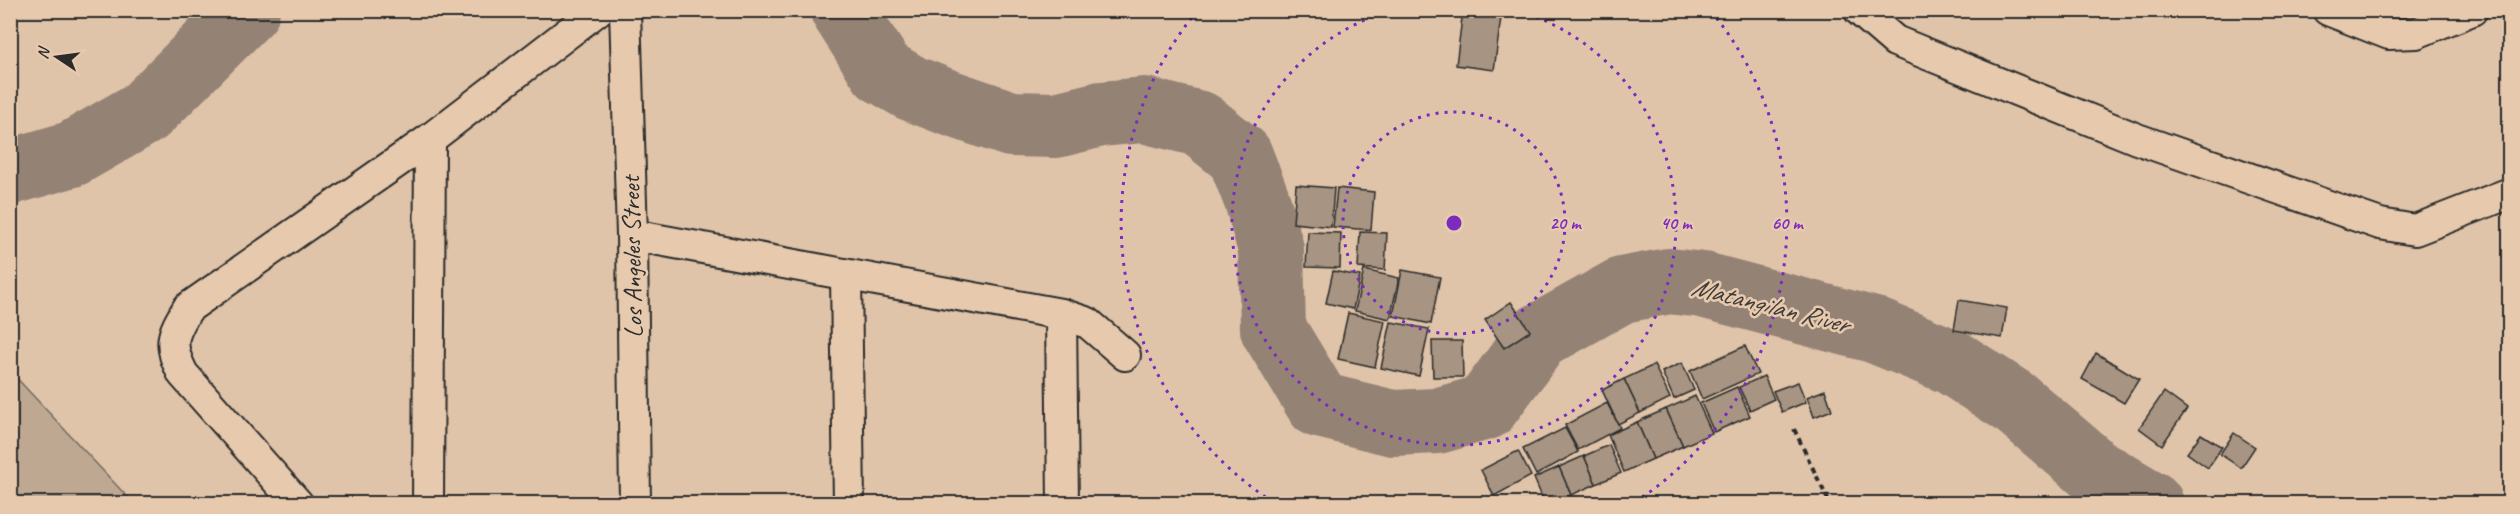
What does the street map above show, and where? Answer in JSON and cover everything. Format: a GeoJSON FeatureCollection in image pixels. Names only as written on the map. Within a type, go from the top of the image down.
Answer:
{"type":"FeatureCollection","features":[{"type":"Feature","properties":{"kind":"street"},"geometry":{"type":"LineString","coordinates":[[298,504],[183,374],[173,354],[175,329],[188,308],[430,140],[598,10]]}},
{"type":"Feature","properties":{"kind":"street","name":"Los Angeles Street"},"geometry":{"type":"LineString","coordinates":[[625,10],[632,235],[635,504]]}},
{"type":"Feature","properties":{"kind":"street"},"geometry":{"type":"LineString","coordinates":[[1859,10],[1894,41],[1905,46],[2136,139],[2380,224],[2415,230],[2510,193]]}},
{"type":"Feature","properties":{"kind":"street"},"geometry":{"type":"LineString","coordinates":[[2328,10],[2389,34],[2416,33],[2472,10]]}},
{"type":"Feature","properties":{"kind":"street"},"geometry":{"type":"LineString","coordinates":[[428,504],[430,140]]}},
{"type":"Feature","properties":{"kind":"street"},"geometry":{"type":"LineString","coordinates":[[632,235],[1061,314],[1088,323],[1125,355]]}},
{"type":"Feature","properties":{"kind":"street"},"geometry":{"type":"LineString","coordinates":[[846,275],[849,504]]}},
{"type":"Feature","properties":{"kind":"street"},"geometry":{"type":"LineString","coordinates":[[1061,314],[1063,504]]}},
{"type":"Feature","properties":{"kind":"path"},"geometry":{"type":"LineString","coordinates":[[1794,429],[1830,504]]}},
{"type":"Feature","properties":{"kind":"shaded area"},"geometry":{"type":"Polygon","coordinates":[[[11,372],[133,503],[11,503],[11,372]]]}},
{"type":"Feature","properties":{"kind":"building"},"geometry":{"type":"Polygon","coordinates":[[[1463,10],[1502,10],[1494,70],[1456,65],[1463,10]]]}},
{"type":"Feature","properties":{"kind":"building"},"geometry":{"type":"Polygon","coordinates":[[[1296,185],[1334,188],[1331,227],[1293,223],[1296,185]]]}},
{"type":"Feature","properties":{"kind":"building"},"geometry":{"type":"Polygon","coordinates":[[[1337,188],[1374,192],[1371,230],[1333,227],[1337,188]]]}},
{"type":"Feature","properties":{"kind":"building"},"geometry":{"type":"Polygon","coordinates":[[[1308,232],[1341,233],[1340,268],[1306,267],[1308,232]]]}},
{"type":"Feature","properties":{"kind":"building"},"geometry":{"type":"Polygon","coordinates":[[[1360,232],[1387,233],[1385,270],[1358,268],[1360,232]]]}},
{"type":"Feature","properties":{"kind":"building"},"geometry":{"type":"Polygon","coordinates":[[[1364,270],[1399,278],[1390,319],[1355,311],[1364,270]]]}},
{"type":"Feature","properties":{"kind":"building"},"geometry":{"type":"Polygon","coordinates":[[[1402,270],[1440,277],[1431,324],[1393,316],[1402,270]]]}},
{"type":"Feature","properties":{"kind":"building"},"geometry":{"type":"Polygon","coordinates":[[[1333,271],[1360,276],[1353,309],[1326,303],[1333,271]]]}},
{"type":"Feature","properties":{"kind":"building"},"geometry":{"type":"Polygon","coordinates":[[[1959,300],[2007,308],[2002,338],[1954,330],[1959,300]]]}},
{"type":"Feature","properties":{"kind":"building"},"geometry":{"type":"Polygon","coordinates":[[[1511,302],[1530,331],[1504,348],[1485,320],[1511,302]]]}},
{"type":"Feature","properties":{"kind":"building"},"geometry":{"type":"Polygon","coordinates":[[[1348,313],[1385,321],[1375,367],[1338,359],[1348,313]]]}},
{"type":"Feature","properties":{"kind":"building"},"geometry":{"type":"Polygon","coordinates":[[[1391,322],[1429,329],[1419,376],[1381,368],[1391,322]]]}},
{"type":"Feature","properties":{"kind":"building"},"geometry":{"type":"Polygon","coordinates":[[[1432,341],[1462,341],[1463,377],[1433,377],[1432,341]]]}},
{"type":"Feature","properties":{"kind":"building"},"geometry":{"type":"Polygon","coordinates":[[[1745,346],[1758,374],[1702,399],[1690,371],[1745,346]]]}},
{"type":"Feature","properties":{"kind":"building"},"geometry":{"type":"Polygon","coordinates":[[[2096,353],[2139,379],[2124,403],[2082,379],[2096,353]]]}},
{"type":"Feature","properties":{"kind":"building"},"geometry":{"type":"Polygon","coordinates":[[[1682,363],[1694,390],[1674,399],[1662,372],[1682,363]]]}},
{"type":"Feature","properties":{"kind":"building"},"geometry":{"type":"Polygon","coordinates":[[[1654,365],[1670,398],[1640,413],[1624,379],[1654,365]]]}},
{"type":"Feature","properties":{"kind":"building"},"geometry":{"type":"Polygon","coordinates":[[[1764,376],[1774,399],[1750,410],[1739,387],[1764,376]]]}},
{"type":"Feature","properties":{"kind":"building"},"geometry":{"type":"Polygon","coordinates":[[[1624,379],[1640,413],[1618,424],[1602,390],[1624,379]]]}},
{"type":"Feature","properties":{"kind":"building"},"geometry":{"type":"Polygon","coordinates":[[[1798,382],[1806,402],[1782,412],[1773,391],[1798,382]]]}},
{"type":"Feature","properties":{"kind":"building"},"geometry":{"type":"Polygon","coordinates":[[[1737,387],[1750,416],[1714,432],[1701,403],[1737,387]]]}},
{"type":"Feature","properties":{"kind":"building"},"geometry":{"type":"Polygon","coordinates":[[[1825,390],[1832,410],[1814,417],[1807,397],[1825,390]]]}},
{"type":"Feature","properties":{"kind":"building"},"geometry":{"type":"Polygon","coordinates":[[[2164,392],[2187,409],[2162,445],[2139,428],[2164,392]]]}},
{"type":"Feature","properties":{"kind":"building"},"geometry":{"type":"Polygon","coordinates":[[[1695,396],[1712,433],[1683,446],[1666,409],[1695,396]]]}},
{"type":"Feature","properties":{"kind":"building"},"geometry":{"type":"Polygon","coordinates":[[[1607,403],[1620,428],[1578,450],[1565,425],[1607,403]]]}},
{"type":"Feature","properties":{"kind":"building"},"geometry":{"type":"Polygon","coordinates":[[[1666,409],[1683,446],[1653,459],[1637,422],[1666,409]]]}},
{"type":"Feature","properties":{"kind":"building"},"geometry":{"type":"Polygon","coordinates":[[[1637,422],[1653,459],[1624,472],[1608,435],[1637,422]]]}},
{"type":"Feature","properties":{"kind":"building"},"geometry":{"type":"Polygon","coordinates":[[[1565,428],[1578,452],[1536,475],[1523,449],[1565,428]]]}},
{"type":"Feature","properties":{"kind":"building"},"geometry":{"type":"Polygon","coordinates":[[[2234,433],[2255,447],[2241,468],[2220,454],[2234,433]]]}},
{"type":"Feature","properties":{"kind":"building"},"geometry":{"type":"Polygon","coordinates":[[[2201,434],[2222,447],[2208,468],[2187,453],[2201,434]]]}},
{"type":"Feature","properties":{"kind":"building"},"geometry":{"type":"Polygon","coordinates":[[[1609,445],[1621,473],[1596,484],[1584,456],[1609,445]]]}},
{"type":"Feature","properties":{"kind":"building"},"geometry":{"type":"Polygon","coordinates":[[[1518,451],[1531,476],[1494,496],[1481,470],[1518,451]]]}},
{"type":"Feature","properties":{"kind":"building"},"geometry":{"type":"Polygon","coordinates":[[[1584,456],[1596,484],[1571,495],[1559,467],[1584,456]]]}},
{"type":"Feature","properties":{"kind":"building"},"geometry":{"type":"Polygon","coordinates":[[[1559,467],[1571,495],[1545,504],[1534,478],[1559,467]]]}},
{"type":"Feature","properties":{"kind":"waterway","name":"Matangilan River"},"geometry":{"type":"LineString","coordinates":[[10,172],[72,154],[145,112],[247,10]]}},
{"type":"Feature","properties":{"kind":"waterway","name":"Matangilan River"},"geometry":{"type":"LineString","coordinates":[[843,10],[882,71],[911,88],[947,102],[1011,124],[1056,125],[1101,114],[1144,110],[1200,124],[1240,156],[1257,200],[1271,249],[1273,329],[1319,405],[1393,423],[1437,421],[1486,407],[1538,337],[1622,290],[1669,281],[1703,285],[1874,330],[1952,362],[2014,402],[2095,471],[2151,504]]}}]}
